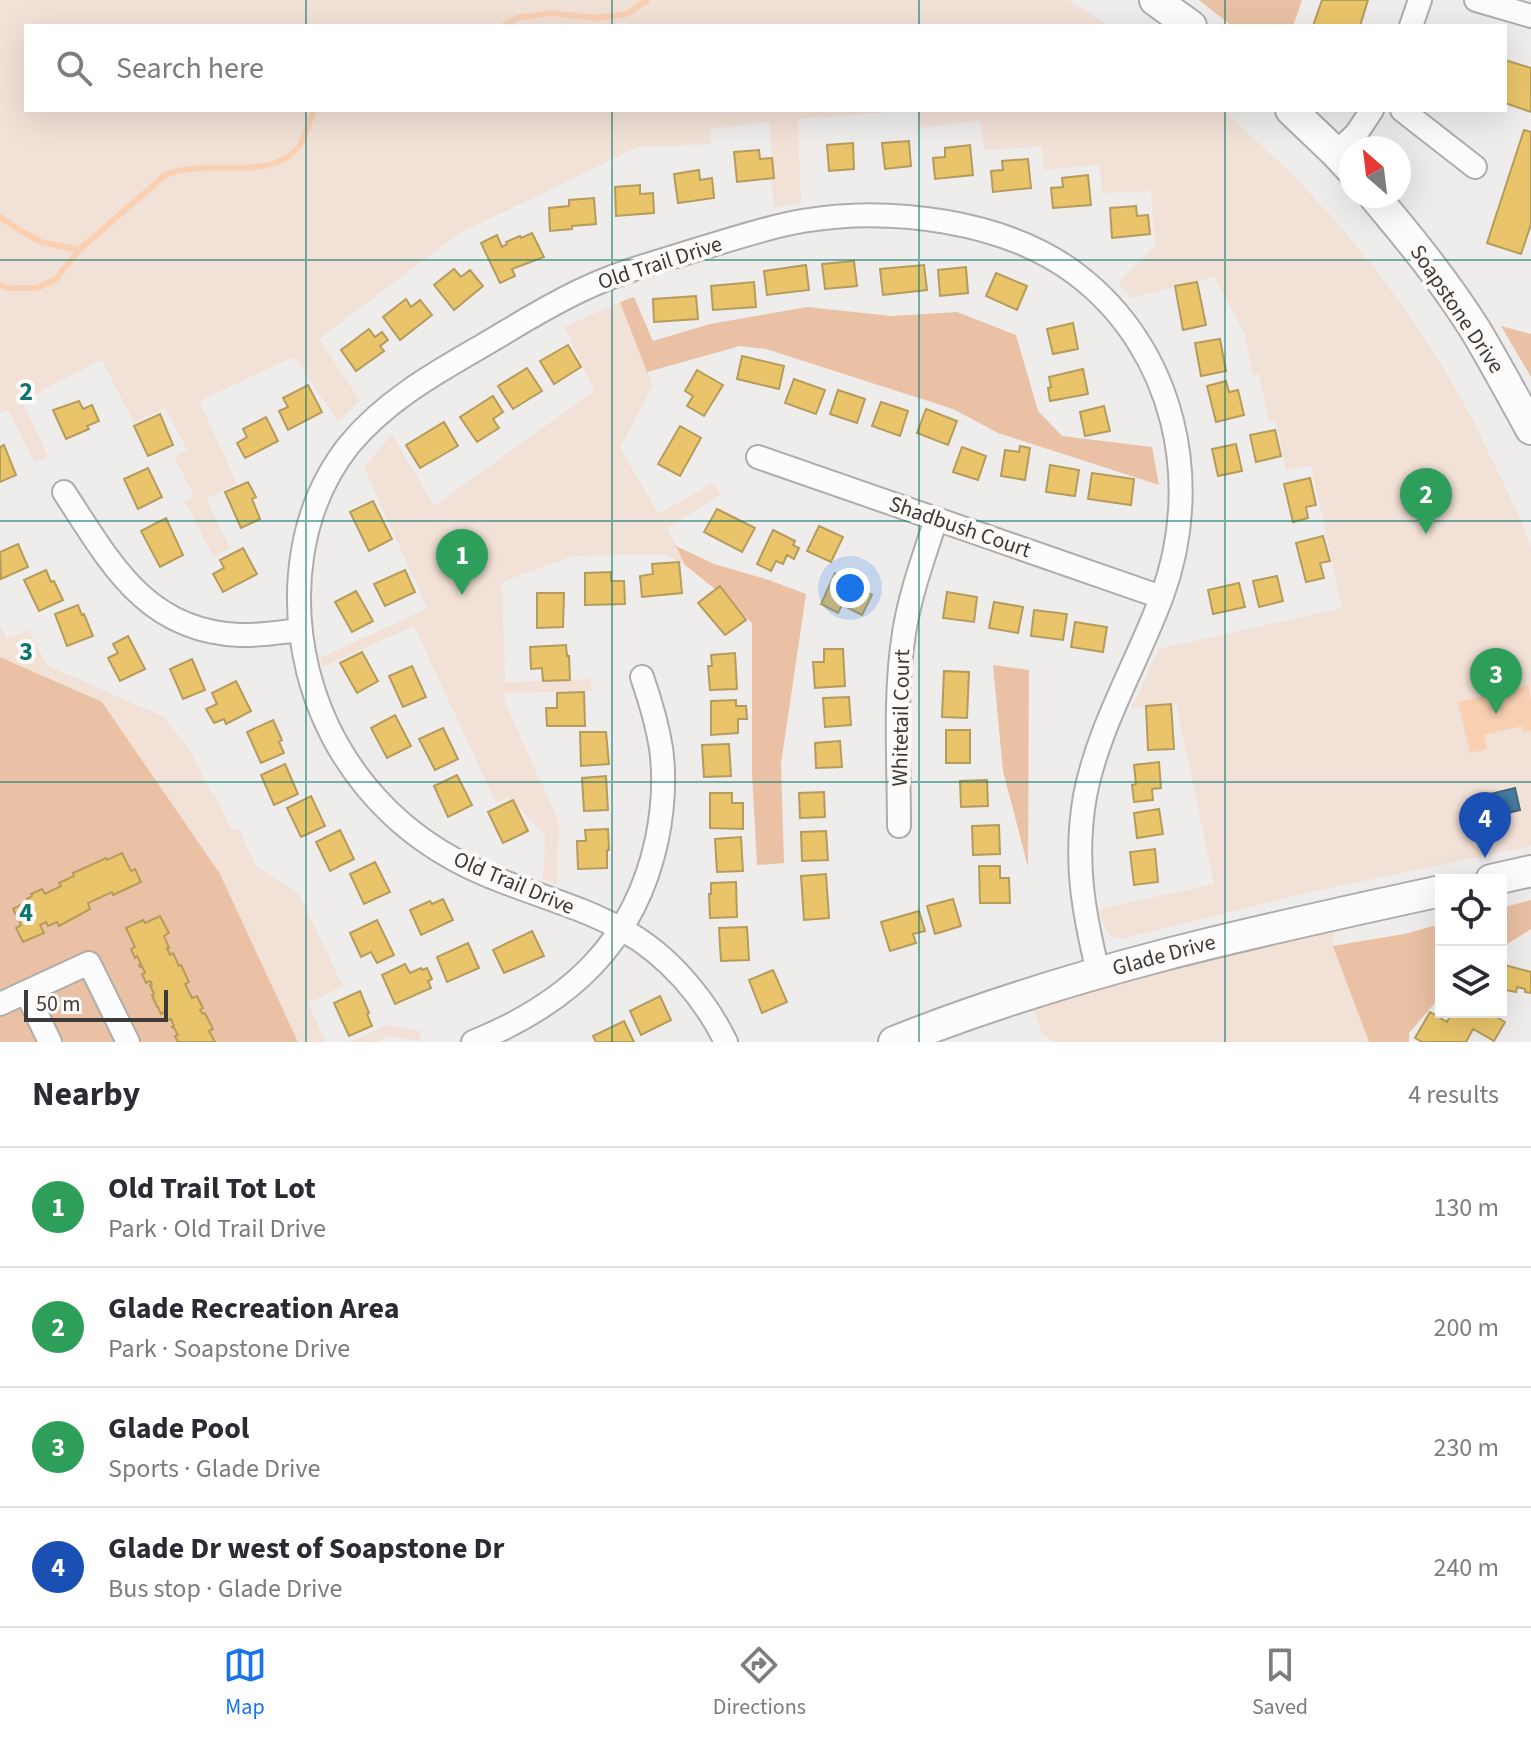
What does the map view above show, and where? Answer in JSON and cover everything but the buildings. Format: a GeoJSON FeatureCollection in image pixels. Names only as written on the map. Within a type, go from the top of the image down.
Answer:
{"type":"FeatureCollection","features":[{"type":"Feature","properties":{"kind":"street"},"geometry":{"type":"LineString","coordinates":[[1155,0],[1188,24]]}},
{"type":"Feature","properties":{"kind":"street"},"geometry":{"type":"LineString","coordinates":[[1412,24],[1420,0]]}},
{"type":"Feature","properties":{"kind":"street"},"geometry":{"type":"LineString","coordinates":[[1476,0],[1531,16]]}},
{"type":"Feature","properties":{"kind":"street"},"geometry":{"type":"LineString","coordinates":[[1293,112],[1339,156]]}},
{"type":"Feature","properties":{"kind":"street"},"geometry":{"type":"LineString","coordinates":[[1355,136],[1371,112]]}},
{"type":"Feature","properties":{"kind":"street"},"geometry":{"type":"LineString","coordinates":[[1405,112],[1475,167]]}},
{"type":"Feature","properties":{"kind":"street","name":"Soapstone Drive"},"geometry":{"type":"LineString","coordinates":[[1384,208],[1457,302],[1531,429]]}},
{"type":"Feature","properties":{"kind":"street","name":"Old Trail Drive"},"geometry":{"type":"LineString","coordinates":[[726,1042],[718,1024],[697,995],[673,969],[622,929],[473,869],[440,852],[407,829],[381,805],[343,755],[320,708],[307,668],[301,630],[300,558],[321,490],[347,447],[380,413],[411,389],[586,288],[629,271],[757,231],[801,221],[884,215],[928,219],[971,227],[1049,256],[1098,292],[1121,317],[1142,345],[1159,378],[1178,447],[1181,488],[1179,525],[1161,597],[1097,753],[1085,798],[1080,837],[1080,876],[1085,916],[1098,972]]}},
{"type":"Feature","properties":{"kind":"street","name":"Shadbush Court"},"geometry":{"type":"LineString","coordinates":[[758,457],[1161,597]]}},
{"type":"Feature","properties":{"kind":"street"},"geometry":{"type":"LineString","coordinates":[[64,492],[112,565],[137,594],[159,610],[185,623],[238,635],[301,630]]}},
{"type":"Feature","properties":{"kind":"street","name":"Whitetail Court"},"geometry":{"type":"LineString","coordinates":[[899,826],[899,679],[904,633],[913,591],[936,519]]}},
{"type":"Feature","properties":{"kind":"street"},"geometry":{"type":"LineString","coordinates":[[473,1042],[535,1012],[567,989],[592,966],[622,929],[639,898],[653,861],[663,790],[661,750],[654,711],[642,677]]}},
{"type":"Feature","properties":{"kind":"street"},"geometry":{"type":"LineString","coordinates":[[1507,876],[1531,871]]}},
{"type":"Feature","properties":{"kind":"street","name":"Glade Drive"},"geometry":{"type":"LineString","coordinates":[[894,1042],[1026,994],[1098,972],[1241,934],[1435,892]]}},
{"type":"Feature","properties":{"kind":"street"},"geometry":{"type":"LineString","coordinates":[[0,1004],[89,963],[128,1042]]}},
{"type":"Feature","properties":{"kind":"street"},"geometry":{"type":"LineString","coordinates":[[26,992],[50,1042]]}},
{"type":"Feature","properties":{"kind":"shaded area"},"geometry":{"type":"Polygon","coordinates":[[[0,0],[1068,0],[1106,24],[24,24],[24,112],[887,112],[798,119],[801,203],[773,208],[770,122],[710,129],[711,144],[637,147],[457,235],[319,339],[360,400],[338,422],[294,357],[199,401],[237,483],[206,499],[230,548],[213,557],[185,501],[194,496],[174,457],[187,450],[165,408],[134,423],[102,360],[22,401],[48,456],[35,463],[8,410],[0,413],[0,0]]]}},
{"type":"Feature","properties":{"kind":"shaded area"},"geometry":{"type":"Polygon","coordinates":[[[1199,0],[1302,0],[1294,24],[1229,24],[1199,0]]]}},
{"type":"Feature","properties":{"kind":"shaded area"},"geometry":{"type":"Polygon","coordinates":[[[918,112],[1225,112],[1292,174],[1334,219],[1409,315],[1442,366],[1472,418],[1521,520],[1531,548],[1531,846],[1310,892],[1125,938],[1113,936],[1106,930],[1100,909],[1214,884],[1176,704],[1131,708],[1159,649],[1342,608],[1311,465],[1286,470],[1276,421],[1269,422],[1259,374],[1252,375],[1245,334],[1214,277],[1131,298],[1118,283],[1155,246],[1151,191],[1102,193],[1099,165],[1044,170],[1041,146],[985,151],[980,121],[920,128],[918,112]]]}},
{"type":"Feature","properties":{"kind":"shaded area"},"geometry":{"type":"Polygon","coordinates":[[[634,297],[653,341],[710,324],[807,307],[892,316],[957,312],[1016,335],[1038,411],[1062,436],[1152,447],[1159,485],[998,433],[953,409],[766,349],[740,346],[647,372],[620,302],[634,297]]]}},
{"type":"Feature","properties":{"kind":"shaded area"},"geometry":{"type":"Polygon","coordinates":[[[620,302],[653,385],[620,448],[659,514],[712,483],[721,494],[668,528],[685,565],[664,554],[572,556],[502,582],[505,682],[590,679],[592,691],[505,693],[506,705],[559,822],[557,884],[543,879],[545,835],[508,797],[496,803],[414,626],[322,667],[321,658],[427,608],[364,468],[392,434],[434,506],[594,391],[564,327],[620,302]]]}},
{"type":"Feature","properties":{"kind":"shaded area"},"geometry":{"type":"Polygon","coordinates":[[[1501,326],[1531,334],[1531,377],[1501,326]]]}},
{"type":"Feature","properties":{"kind":"shaded area"},"geometry":{"type":"Polygon","coordinates":[[[676,546],[714,564],[806,594],[781,764],[784,863],[757,865],[752,773],[752,623],[685,565],[676,546]]]}},
{"type":"Feature","properties":{"kind":"shaded area"},"geometry":{"type":"Polygon","coordinates":[[[0,626],[7,639],[29,630],[47,665],[164,717],[190,750],[232,831],[239,829],[256,866],[299,894],[343,986],[308,1003],[326,1042],[298,1042],[220,874],[102,702],[0,657],[0,626]]]}},
{"type":"Feature","properties":{"kind":"shaded area"},"geometry":{"type":"Polygon","coordinates":[[[0,657],[102,702],[220,874],[298,1042],[0,1042],[0,657]]]}},
{"type":"Feature","properties":{"kind":"shaded area"},"geometry":{"type":"Polygon","coordinates":[[[993,665],[1029,670],[1028,867],[1003,771],[993,665]]]}},
{"type":"Feature","properties":{"kind":"shaded area"},"geometry":{"type":"Polygon","coordinates":[[[1528,685],[1531,731],[1523,732],[1522,726],[1484,735],[1487,749],[1470,753],[1458,702],[1528,685]]]}},
{"type":"Feature","properties":{"kind":"shaded area"},"geometry":{"type":"Polygon","coordinates":[[[1531,900],[1531,929],[1507,944],[1507,906],[1531,900]]]}},
{"type":"Feature","properties":{"kind":"shaded area"},"geometry":{"type":"Polygon","coordinates":[[[1334,913],[1334,946],[1369,1042],[1054,1042],[1043,1035],[1026,994],[1334,913]]]}},
{"type":"Feature","properties":{"kind":"shaded area"},"geometry":{"type":"Polygon","coordinates":[[[1435,926],[1435,1003],[1409,1033],[1409,1042],[1369,1042],[1333,946],[1435,926]]]}},
{"type":"Feature","properties":{"kind":"shaded area"},"geometry":{"type":"Polygon","coordinates":[[[387,1025],[421,1031],[419,1041],[390,1036],[377,1042],[349,1042],[387,1025]]]}},
{"type":"Feature","properties":{"kind":"waterway"},"geometry":{"type":"LineString","coordinates":[[506,24],[517,18],[551,13],[596,18],[627,14],[647,0]]}},
{"type":"Feature","properties":{"kind":"waterway"},"geometry":{"type":"LineString","coordinates":[[0,285],[37,288],[56,279],[79,250],[164,176],[180,170],[251,167],[283,160],[299,146],[313,112]]}},
{"type":"Feature","properties":{"kind":"waterway"},"geometry":{"type":"LineString","coordinates":[[0,217],[41,242],[79,250]]}},
{"type":"Feature","properties":{"kind":"place","name":"Glade Recreation Area"},"geometry":{"type":"Point","coordinates":[1426,534]}},
{"type":"Feature","properties":{"kind":"place","name":"Old Trail Tot Lot"},"geometry":{"type":"Point","coordinates":[462,595]}},
{"type":"Feature","properties":{"kind":"place","name":"Glade Pool"},"geometry":{"type":"Point","coordinates":[1496,714]}},
{"type":"Feature","properties":{"kind":"place","name":"Glade Dr west of Soapstone Dr"},"geometry":{"type":"Point","coordinates":[1485,858]}}]}
